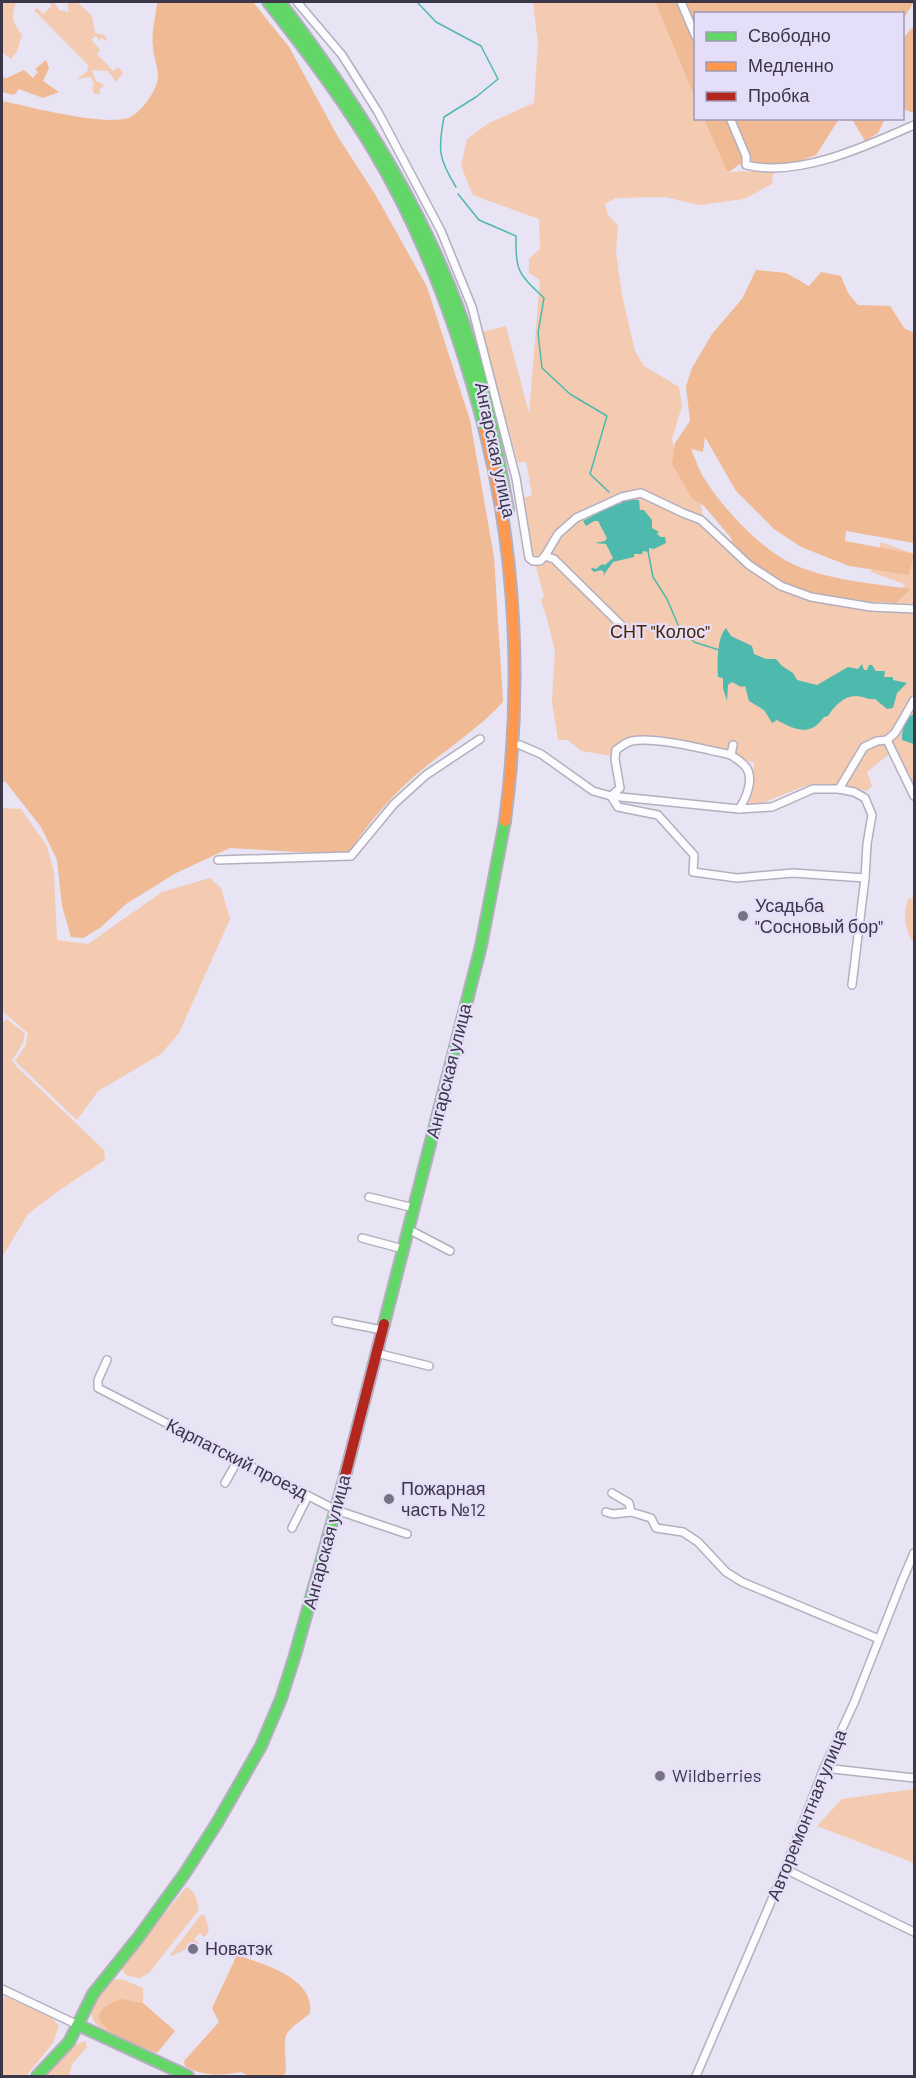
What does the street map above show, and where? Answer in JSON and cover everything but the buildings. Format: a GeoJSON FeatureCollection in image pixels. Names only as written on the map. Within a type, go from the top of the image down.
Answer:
{"type":"FeatureCollection","features":[{"type":"Feature","properties":{"kind":"main road","name":"Ангарская улица"},"geometry":{"type":"LineString","coordinates":[[37,2076],[63,2049],[93,1994],[145,1929],[217,1823],[261,1746],[281,1699],[336,1510],[481,946],[499,864],[508,796],[513,746],[515,631],[506,542],[484,426],[447,304],[406,210],[343,102],[314,59],[268,2]]}},
{"type":"Feature","properties":{"kind":"main road","name":"Ангарская улица"},"geometry":{"type":"LineString","coordinates":[[280,2],[332,71],[394,167],[436,254],[453,296],[489,411],[514,544],[522,678],[520,745],[505,866],[481,946]]}},
{"type":"Feature","properties":{"kind":"main road"},"geometry":{"type":"LineString","coordinates":[[78,2025],[188,2076]]}},
{"type":"Feature","properties":{"kind":"street"},"geometry":{"type":"LineString","coordinates":[[297,2],[342,55],[378,112],[441,231],[475,318],[516,478],[527,553],[533,561],[540,561],[558,534],[576,518],[622,497],[641,492],[701,520],[749,565],[781,586],[811,597],[871,607],[915,609]]}},
{"type":"Feature","properties":{"kind":"street"},"geometry":{"type":"LineString","coordinates":[[681,2],[694,32]]}},
{"type":"Feature","properties":{"kind":"street"},"geometry":{"type":"LineString","coordinates":[[731,120],[746,156],[746,165],[762,169],[792,168],[856,150],[915,124]]}},
{"type":"Feature","properties":{"kind":"street"},"geometry":{"type":"LineString","coordinates":[[545,556],[554,559],[622,626]]}},
{"type":"Feature","properties":{"kind":"street"},"geometry":{"type":"LineString","coordinates":[[839,789],[864,747],[886,740],[895,733],[915,700]]}},
{"type":"Feature","properties":{"kind":"street"},"geometry":{"type":"LineString","coordinates":[[218,860],[351,856],[394,804],[426,775],[480,739]]}},
{"type":"Feature","properties":{"kind":"street"},"geometry":{"type":"LineString","coordinates":[[886,740],[915,796]]}},
{"type":"Feature","properties":{"kind":"street"},"geometry":{"type":"LineString","coordinates":[[611,796],[620,788],[615,759],[616,750],[626,742],[656,741],[731,755],[745,765],[749,783],[746,799],[739,809]]}},
{"type":"Feature","properties":{"kind":"street"},"geometry":{"type":"LineString","coordinates":[[520,745],[542,754],[593,791],[611,796],[739,809],[772,807],[813,789],[839,789],[854,792],[865,798],[872,815],[852,985]]}},
{"type":"Feature","properties":{"kind":"street"},"geometry":{"type":"LineString","coordinates":[[731,755],[732,745]]}},
{"type":"Feature","properties":{"kind":"street"},"geometry":{"type":"LineString","coordinates":[[611,796],[618,807],[658,815],[694,855],[693,873],[736,878],[793,873],[865,878]]}},
{"type":"Feature","properties":{"kind":"street"},"geometry":{"type":"LineString","coordinates":[[369,1197],[414,1208]]}},
{"type":"Feature","properties":{"kind":"street"},"geometry":{"type":"LineString","coordinates":[[408,1229],[450,1251]]}},
{"type":"Feature","properties":{"kind":"street"},"geometry":{"type":"LineString","coordinates":[[362,1238],[403,1248]]}},
{"type":"Feature","properties":{"kind":"street"},"geometry":{"type":"LineString","coordinates":[[336,1321],[382,1330]]}},
{"type":"Feature","properties":{"kind":"street"},"geometry":{"type":"LineString","coordinates":[[376,1353],[429,1366]]}},
{"type":"Feature","properties":{"kind":"street","name":"Карпатский проезд"},"geometry":{"type":"LineString","coordinates":[[107,1360],[98,1380],[98,1388],[336,1510],[407,1534]]}},
{"type":"Feature","properties":{"kind":"street"},"geometry":{"type":"LineString","coordinates":[[225,1483],[238,1460]]}},
{"type":"Feature","properties":{"kind":"street"},"geometry":{"type":"LineString","coordinates":[[612,1493],[629,1503],[631,1512]]}},
{"type":"Feature","properties":{"kind":"street"},"geometry":{"type":"LineString","coordinates":[[292,1528],[308,1496]]}},
{"type":"Feature","properties":{"kind":"street"},"geometry":{"type":"LineString","coordinates":[[606,1512],[613,1514],[631,1512],[651,1518],[656,1528],[683,1532],[698,1542],[726,1572],[758,1590],[879,1639]]}},
{"type":"Feature","properties":{"kind":"street","name":"Авторемонтная улица"},"geometry":{"type":"LineString","coordinates":[[696,2076],[785,1869],[824,1768],[854,1703],[915,1553]]}},
{"type":"Feature","properties":{"kind":"street"},"geometry":{"type":"LineString","coordinates":[[824,1768],[915,1778]]}},
{"type":"Feature","properties":{"kind":"street"},"geometry":{"type":"LineString","coordinates":[[785,1869],[915,1932]]}},
{"type":"Feature","properties":{"kind":"street"},"geometry":{"type":"LineString","coordinates":[[2,1989],[78,2025]]}},
{"type":"Feature","properties":{"kind":"green space"},"geometry":{"type":"Polygon","coordinates":[[[2,2],[16,2],[13,19],[22,35],[17,51],[11,59],[2,52],[2,2]]]}},
{"type":"Feature","properties":{"kind":"green space"},"geometry":{"type":"Polygon","coordinates":[[[48,2],[54,2],[59,10],[69,12],[67,4],[77,2],[92,16],[95,33],[104,35],[107,39],[106,41],[102,38],[99,40],[96,36],[91,39],[100,50],[97,54],[113,71],[118,67],[123,73],[116,82],[108,71],[92,70],[96,81],[104,87],[100,88],[100,94],[94,94],[92,88],[94,83],[91,77],[77,79],[87,72],[88,65],[34,10],[37,8],[43,14],[52,6],[48,2]]]}},
{"type":"Feature","properties":{"kind":"green space","name":"СНТ \"Колос\""},"geometry":{"type":"Polygon","coordinates":[[[533,2],[655,2],[694,96],[694,120],[704,120],[726,169],[729,172],[773,173],[772,184],[744,199],[699,205],[665,197],[616,198],[605,204],[608,215],[618,226],[616,252],[622,295],[635,351],[644,366],[679,387],[682,406],[672,439],[678,464],[700,501],[705,525],[742,563],[765,578],[890,610],[900,597],[904,584],[871,572],[881,542],[914,554],[914,791],[894,750],[867,772],[872,786],[867,791],[836,785],[805,786],[749,808],[754,762],[742,760],[730,751],[637,737],[619,743],[613,756],[581,751],[568,740],[558,740],[552,701],[555,651],[541,600],[544,596],[531,549],[524,498],[532,495],[526,461],[518,463],[482,332],[506,326],[529,413],[540,280],[529,273],[529,259],[540,249],[539,219],[473,195],[461,166],[467,139],[489,123],[534,103],[538,43],[533,2]]]}},
{"type":"Feature","properties":{"kind":"green space"},"geometry":{"type":"Polygon","coordinates":[[[2,808],[21,809],[47,846],[54,872],[57,940],[88,944],[162,892],[210,878],[221,888],[230,919],[179,1033],[161,1054],[98,1091],[77,1120],[15,1061],[26,1045],[28,1033],[2,1011],[2,808]]]}},
{"type":"Feature","properties":{"kind":"green space"},"geometry":{"type":"Polygon","coordinates":[[[914,897],[914,941],[912,941],[906,926],[905,911],[908,899],[914,897]]]}},
{"type":"Feature","properties":{"kind":"green space"},"geometry":{"type":"Polygon","coordinates":[[[6,1019],[25,1033],[23,1043],[12,1061],[104,1150],[105,1160],[28,1214],[2,1257],[2,1024],[6,1019]]]}},
{"type":"Feature","properties":{"kind":"green space"},"geometry":{"type":"Polygon","coordinates":[[[914,1789],[914,1863],[817,1826],[842,1799],[914,1789]]]}},
{"type":"Feature","properties":{"kind":"green space"},"geometry":{"type":"Polygon","coordinates":[[[186,1887],[196,1897],[198,1911],[149,1973],[140,1978],[127,1976],[121,1968],[186,1887]]]}},
{"type":"Feature","properties":{"kind":"green space"},"geometry":{"type":"Polygon","coordinates":[[[201,1915],[204,1915],[209,1928],[207,1934],[204,1937],[200,1933],[194,1939],[199,1943],[171,1956],[170,1955],[201,1915]]]}},
{"type":"Feature","properties":{"kind":"green space"},"geometry":{"type":"Polygon","coordinates":[[[116,1979],[143,1988],[143,2003],[118,2002],[98,2018],[116,2036],[98,2026],[90,2009],[110,1982],[116,1979]]]}},
{"type":"Feature","properties":{"kind":"green space"},"geometry":{"type":"Polygon","coordinates":[[[2,1995],[52,2018],[59,2026],[53,2043],[26,2076],[2,2076],[2,1995]]]}},
{"type":"Feature","properties":{"kind":"green space"},"geometry":{"type":"Polygon","coordinates":[[[85,2041],[87,2047],[72,2064],[69,2076],[44,2076],[75,2045],[85,2041]]]}},
{"type":"Feature","properties":{"kind":"shaded area"},"geometry":{"type":"Polygon","coordinates":[[[157,2],[253,2],[289,47],[338,137],[375,194],[427,287],[470,420],[494,557],[503,702],[475,729],[403,786],[374,818],[349,852],[230,848],[176,873],[126,904],[100,928],[83,938],[71,937],[62,906],[57,860],[41,827],[5,781],[2,783],[2,101],[101,120],[128,118],[137,113],[153,93],[158,78],[153,42],[157,2]]]}},
{"type":"Feature","properties":{"kind":"shaded area"},"geometry":{"type":"Polygon","coordinates":[[[655,2],[914,2],[904,17],[904,12],[694,12],[694,96],[655,2]]]}},
{"type":"Feature","properties":{"kind":"shaded area"},"geometry":{"type":"Polygon","coordinates":[[[914,26],[914,113],[904,110],[904,37],[914,26]]]}},
{"type":"Feature","properties":{"kind":"shaded area"},"geometry":{"type":"Polygon","coordinates":[[[46,60],[49,68],[43,81],[59,92],[43,98],[19,89],[14,95],[2,92],[2,77],[7,78],[24,70],[33,78],[38,72],[35,69],[46,60]]]}},
{"type":"Feature","properties":{"kind":"shaded area"},"geometry":{"type":"Polygon","coordinates":[[[704,120],[838,120],[816,155],[784,167],[740,164],[729,172],[704,120]]]}},
{"type":"Feature","properties":{"kind":"shaded area"},"geometry":{"type":"Polygon","coordinates":[[[853,120],[884,120],[878,133],[865,141],[853,120]]]}},
{"type":"Feature","properties":{"kind":"shaded area"},"geometry":{"type":"Polygon","coordinates":[[[756,270],[786,273],[809,286],[821,272],[841,276],[848,293],[858,305],[890,306],[905,329],[914,332],[914,543],[846,531],[845,541],[914,554],[909,575],[849,566],[801,547],[774,529],[736,491],[705,437],[703,452],[691,449],[699,469],[733,516],[759,542],[774,553],[802,568],[829,576],[911,589],[896,603],[836,600],[831,607],[778,581],[753,564],[731,543],[732,539],[704,506],[692,498],[672,464],[675,443],[690,421],[686,386],[692,368],[712,334],[742,299],[756,270]]]}},
{"type":"Feature","properties":{"kind":"shaded area"},"geometry":{"type":"Polygon","coordinates":[[[626,499],[639,500],[640,510],[644,510],[652,520],[652,528],[659,532],[657,534],[661,537],[665,537],[666,543],[654,549],[649,548],[649,552],[643,551],[642,554],[634,554],[634,557],[613,562],[603,576],[604,572],[601,570],[594,572],[591,569],[605,565],[613,558],[606,544],[595,543],[605,541],[607,538],[598,521],[586,526],[583,521],[626,499]]]}},
{"type":"Feature","properties":{"kind":"shaded area"},"geometry":{"type":"Polygon","coordinates":[[[726,628],[731,636],[752,646],[754,654],[766,659],[776,659],[793,673],[797,680],[817,685],[848,667],[858,669],[862,664],[864,670],[872,665],[876,671],[885,671],[884,677],[893,677],[893,680],[907,683],[897,693],[893,708],[887,709],[875,699],[851,696],[839,703],[819,723],[808,729],[796,729],[777,720],[772,723],[764,710],[749,701],[745,686],[741,687],[732,682],[728,685],[727,701],[723,678],[718,677],[719,644],[726,628]]]}},
{"type":"Feature","properties":{"kind":"shaded area"},"geometry":{"type":"Polygon","coordinates":[[[914,714],[914,744],[902,740],[902,736],[906,721],[914,714]]]}},
{"type":"Feature","properties":{"kind":"shaded area"},"geometry":{"type":"Polygon","coordinates":[[[237,1955],[285,1974],[304,1990],[309,2001],[310,2013],[286,2036],[285,2074],[263,2077],[241,2072],[212,2074],[198,2072],[185,2066],[184,2061],[219,2022],[212,2008],[237,1955]]]}},
{"type":"Feature","properties":{"kind":"shaded area"},"geometry":{"type":"Polygon","coordinates":[[[121,1999],[143,2003],[175,2031],[157,2053],[110,2031],[98,2018],[105,2008],[121,1999]]]}},
{"type":"Feature","properties":{"kind":"waterway"},"geometry":{"type":"LineString","coordinates":[[417,2],[436,22],[481,46],[498,79],[476,97],[444,117],[441,153],[456,187]]}},
{"type":"Feature","properties":{"kind":"waterway"},"geometry":{"type":"LineString","coordinates":[[458,194],[479,220],[516,236],[516,258],[520,272],[544,298],[538,333],[542,368],[570,394],[607,416],[590,474],[609,492]]}},
{"type":"Feature","properties":{"kind":"waterway"},"geometry":{"type":"LineString","coordinates":[[648,551],[653,577],[667,599],[679,627],[694,642],[719,650]]}},
{"type":"Feature","properties":{"kind":"traffic: fast"},"geometry":{"type":"LineString","coordinates":[[268,2],[350,113],[393,184],[440,287],[485,431]]}},
{"type":"Feature","properties":{"kind":"traffic: fast"},"geometry":{"type":"LineString","coordinates":[[280,2],[367,127],[417,214],[438,260],[458,307],[474,355],[493,432],[508,510]]}},
{"type":"Feature","properties":{"kind":"traffic: fast"},"geometry":{"type":"LineString","coordinates":[[384,1324],[481,946],[505,821]]}},
{"type":"Feature","properties":{"kind":"traffic: fast"},"geometry":{"type":"LineString","coordinates":[[37,2076],[69,2042],[93,1994],[138,1938],[185,1873],[261,1746],[281,1699],[295,1655],[345,1476]]}},
{"type":"Feature","properties":{"kind":"traffic: fast"},"geometry":{"type":"LineString","coordinates":[[78,2025],[188,2076]]}},
{"type":"Feature","properties":{"kind":"traffic: slow"},"geometry":{"type":"LineString","coordinates":[[485,431],[504,527],[513,625],[514,724],[505,821]]}},
{"type":"Feature","properties":{"kind":"traffic: jam"},"geometry":{"type":"LineString","coordinates":[[345,1476],[384,1324]]}},
{"type":"Feature","properties":{"kind":"place","name":"Усадьба \"Сосновый бор\""},"geometry":{"type":"Point","coordinates":[743,916]}},
{"type":"Feature","properties":{"kind":"place","name":"Пожарная часть №12"},"geometry":{"type":"Point","coordinates":[389,1499]}},
{"type":"Feature","properties":{"kind":"place","name":"Wildberries"},"geometry":{"type":"Point","coordinates":[660,1776]}},
{"type":"Feature","properties":{"kind":"place","name":"Новатэк"},"geometry":{"type":"Point","coordinates":[193,1949]}}]}
